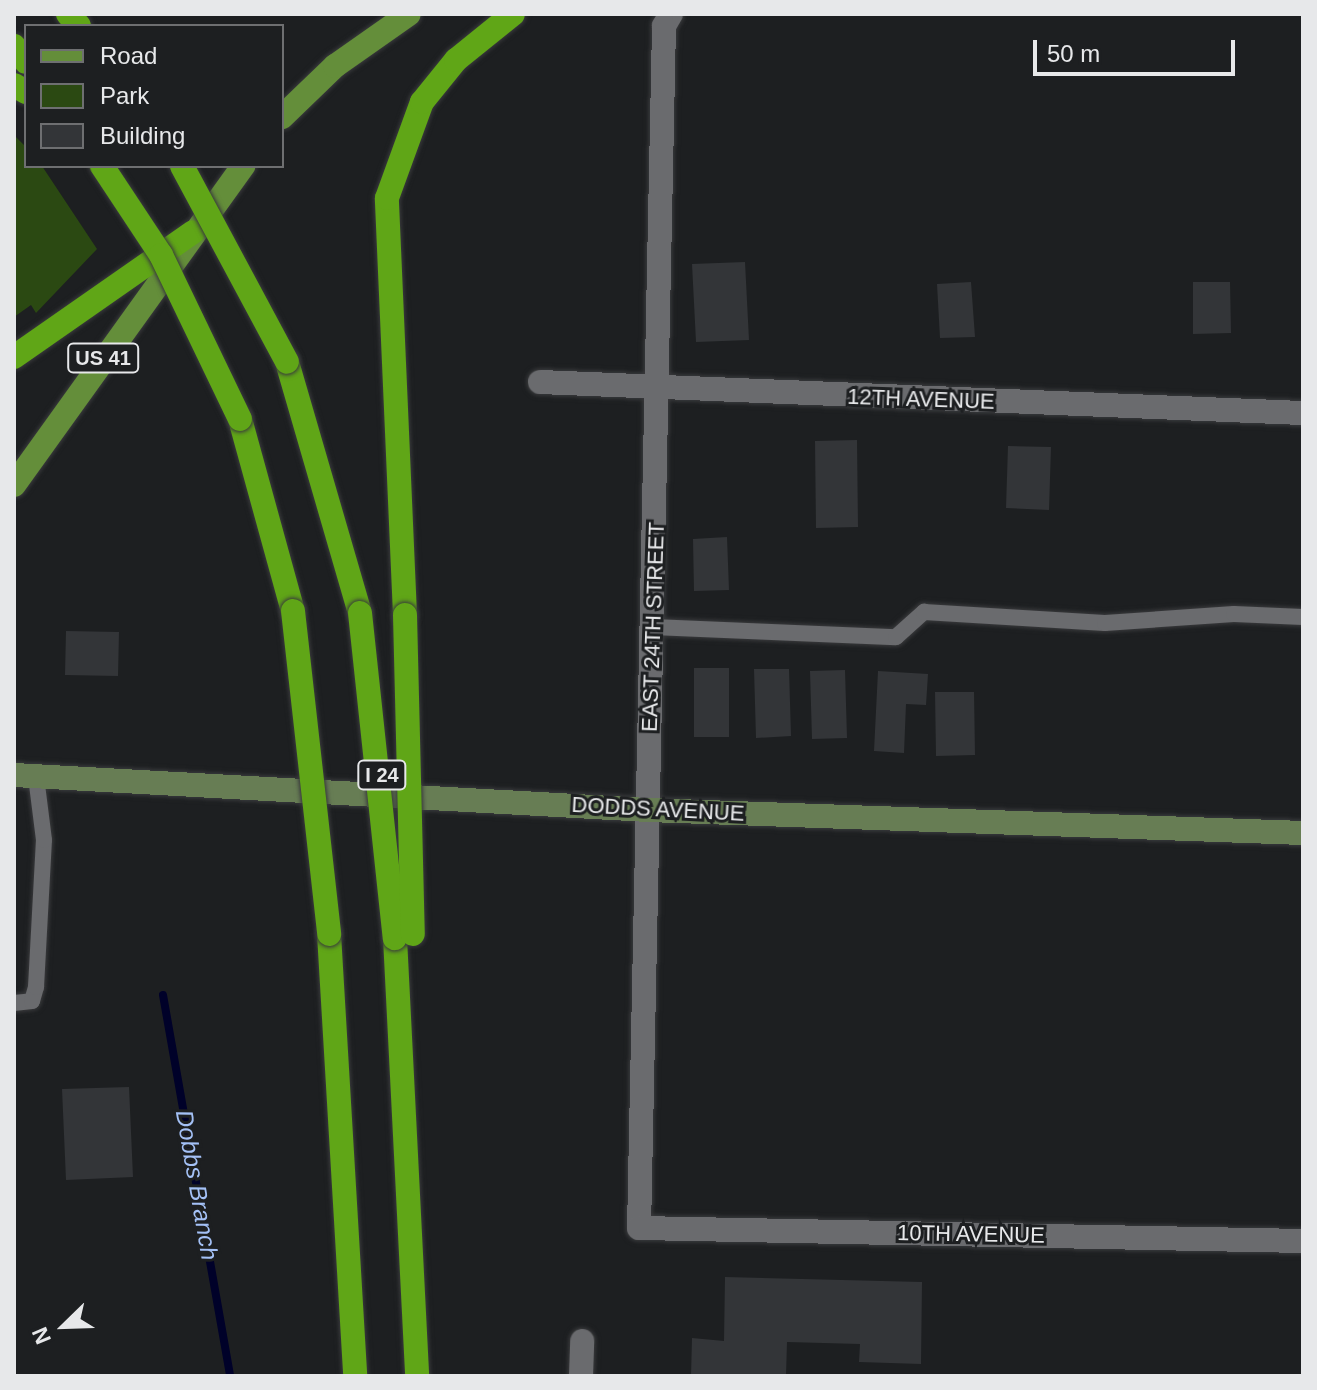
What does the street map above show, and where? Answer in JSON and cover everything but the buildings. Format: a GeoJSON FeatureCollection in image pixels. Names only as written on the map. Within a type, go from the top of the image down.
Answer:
{"type":"FeatureCollection","features":[{"type":"Feature","properties":{"kind":"highway"},"geometry":{"type":"LineString","coordinates":[[404,936],[405,615],[387,198],[422,102],[456,60],[513,14]]}},
{"type":"Feature","properties":{"kind":"highway"},"geometry":{"type":"LineString","coordinates":[[103,168],[161,255],[240,419],[293,611],[329,934],[355,1373]]}},
{"type":"Feature","properties":{"kind":"highway","name":"I 24"},"geometry":{"type":"LineString","coordinates":[[183,168],[287,362],[360,613],[404,936],[403,1083],[417,1372]]}},
{"type":"Feature","properties":{"kind":"highway"},"geometry":{"type":"LineString","coordinates":[[14,357],[193,232]]}},
{"type":"Feature","properties":{"kind":"main road"},"geometry":{"type":"LineString","coordinates":[[284,115],[335,66],[409,14]]}},
{"type":"Feature","properties":{"kind":"main road","name":"US 41"},"geometry":{"type":"LineString","coordinates":[[14,485],[241,168]]}},
{"type":"Feature","properties":{"kind":"street","name":"EAST 24TH STREET"},"geometry":{"type":"LineString","coordinates":[[639,1228],[667,20]]}},
{"type":"Feature","properties":{"kind":"street","name":"12TH AVENUE"},"geometry":{"type":"LineString","coordinates":[[540,382],[660,390],[1303,413]]}},
{"type":"Feature","properties":{"kind":"street","name":"DODDS AVENUE"},"geometry":{"type":"LineString","coordinates":[[25,776],[648,810],[1303,833]]}},
{"type":"Feature","properties":{"kind":"street","name":"10TH AVENUE"},"geometry":{"type":"LineString","coordinates":[[639,1228],[1303,1241]]}},
{"type":"Feature","properties":{"kind":"street"},"geometry":{"type":"LineString","coordinates":[[581,1376],[582,1341]]}},
{"type":"Feature","properties":{"kind":"lane"},"geometry":{"type":"LineString","coordinates":[[653,627],[896,637],[924,612],[1105,623],[1234,614],[1303,617]]}},
{"type":"Feature","properties":{"kind":"lane"},"geometry":{"type":"LineString","coordinates":[[14,1003],[32,1001],[36,987],[44,840],[25,776]]}},
{"type":"Feature","properties":{"kind":"green space"},"geometry":{"type":"Polygon","coordinates":[[[14,135],[24,145],[24,168],[43,168],[97,249],[36,313],[31,305],[14,317],[14,135]]]}},
{"type":"Feature","properties":{"kind":"waterway","name":"Dobbs Branch"},"geometry":{"type":"LineString","coordinates":[[163,995],[230,1376]]}}]}
